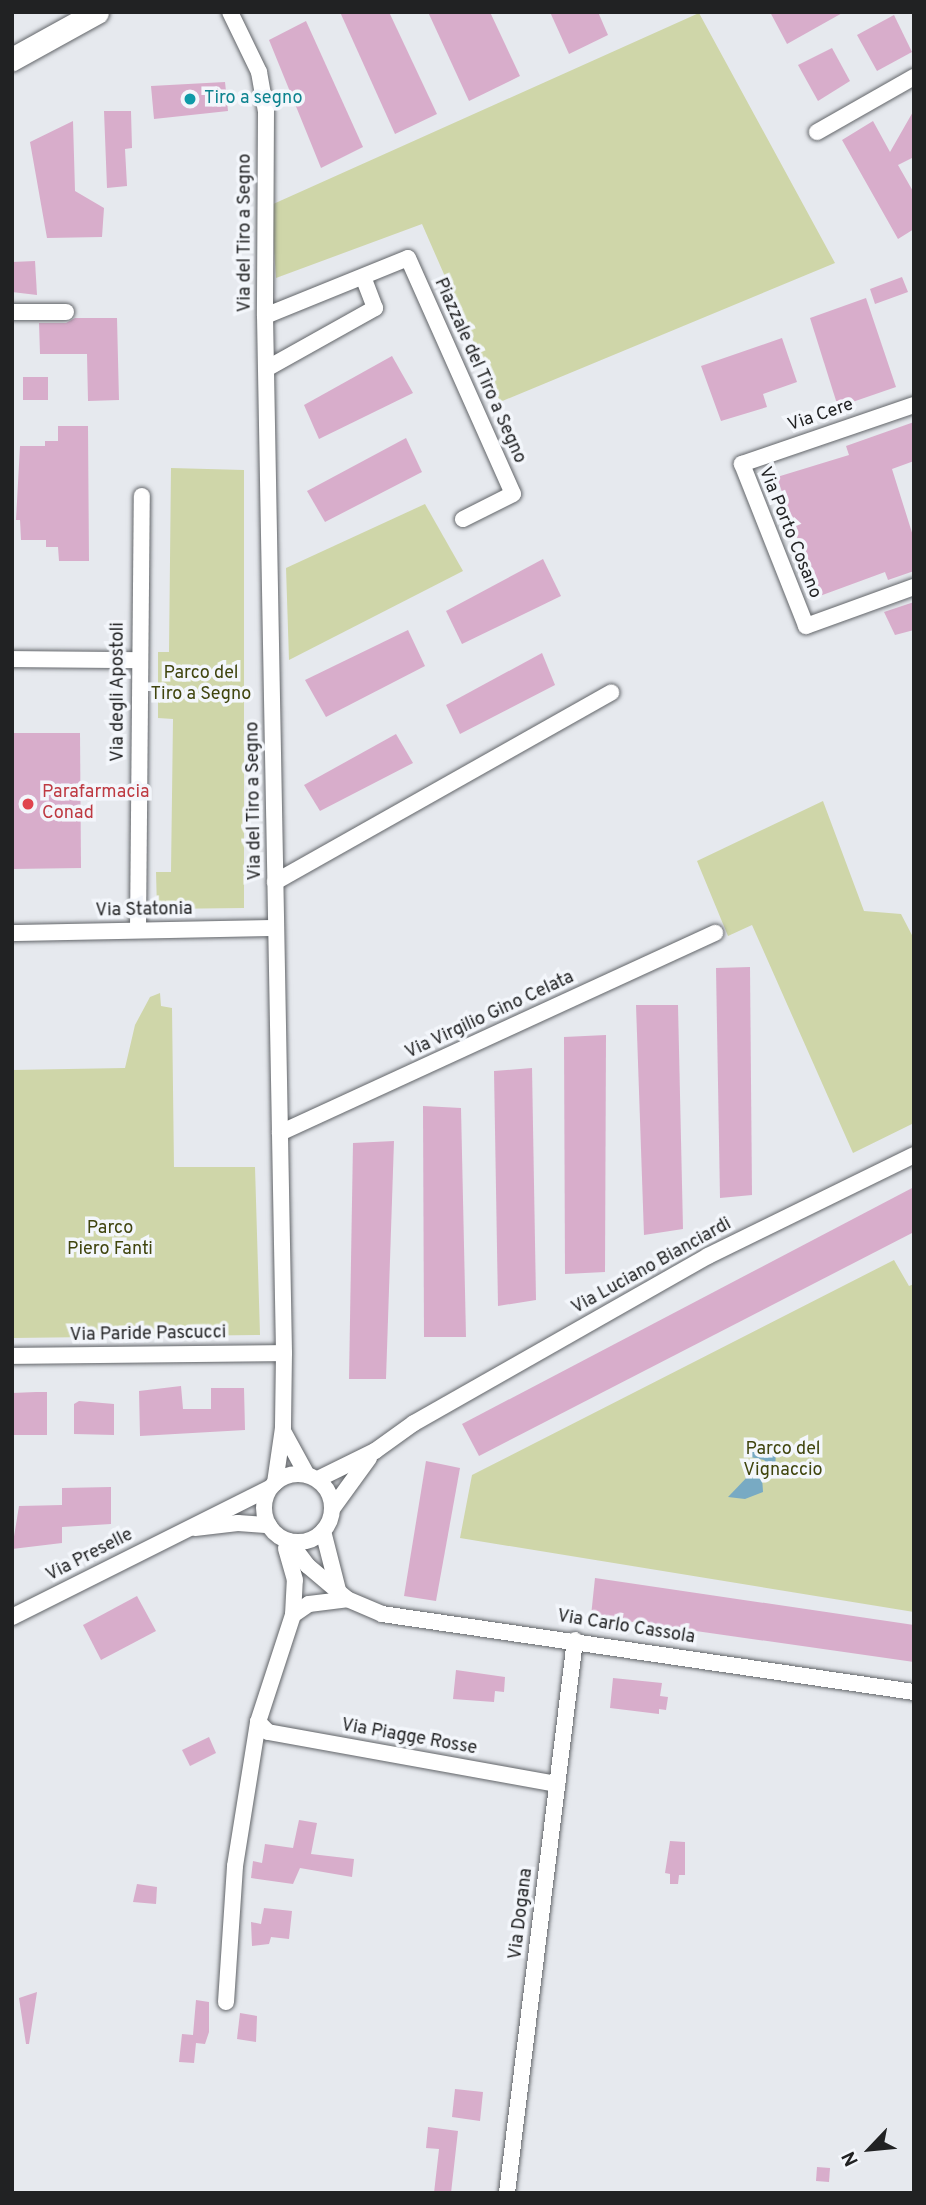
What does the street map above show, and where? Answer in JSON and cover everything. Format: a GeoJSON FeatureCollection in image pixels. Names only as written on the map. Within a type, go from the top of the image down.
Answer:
{"type":"FeatureCollection","features":[{"type":"Feature","properties":{"kind":"main road"},"geometry":{"type":"LineString","coordinates":[[12,59],[97,12]]}},
{"type":"Feature","properties":{"kind":"street","name":"Via del Tiro a Segno"},"geometry":{"type":"LineString","coordinates":[[230,12],[264,90],[265,316],[284,1353],[283,1428],[272,1485]]}},
{"type":"Feature","properties":{"kind":"street"},"geometry":{"type":"LineString","coordinates":[[817,132],[914,78]]}},
{"type":"Feature","properties":{"kind":"street","name":"Piazzale del Tiro a Segno"},"geometry":{"type":"LineString","coordinates":[[265,316],[408,258],[513,494],[463,519]]}},
{"type":"Feature","properties":{"kind":"street"},"geometry":{"type":"LineString","coordinates":[[266,369],[375,308],[363,277]]}},
{"type":"Feature","properties":{"kind":"street"},"geometry":{"type":"LineString","coordinates":[[12,312],[66,313]]}},
{"type":"Feature","properties":{"kind":"street","name":"Via Cere"},"geometry":{"type":"LineString","coordinates":[[741,464],[914,405]]}},
{"type":"Feature","properties":{"kind":"street","name":"Via Porto Cosano"},"geometry":{"type":"LineString","coordinates":[[741,464],[806,626],[914,587]]}},
{"type":"Feature","properties":{"kind":"street","name":"Via degli Apostoli"},"geometry":{"type":"LineString","coordinates":[[138,930],[137,660],[142,496]]}},
{"type":"Feature","properties":{"kind":"street"},"geometry":{"type":"LineString","coordinates":[[12,659],[137,660]]}},
{"type":"Feature","properties":{"kind":"street"},"geometry":{"type":"LineString","coordinates":[[275,882],[611,693]]}},
{"type":"Feature","properties":{"kind":"street","name":"Via Statonia"},"geometry":{"type":"LineString","coordinates":[[12,933],[276,928]]}},
{"type":"Feature","properties":{"kind":"street","name":"Via Virgilio Gino Celata"},"geometry":{"type":"LineString","coordinates":[[280,1133],[715,933]]}},
{"type":"Feature","properties":{"kind":"street","name":"Via Luciano Bianciardi"},"geometry":{"type":"LineString","coordinates":[[375,1451],[414,1423],[708,1256],[914,1155]]}},
{"type":"Feature","properties":{"kind":"street","name":"Via Paride Pascucci"},"geometry":{"type":"LineString","coordinates":[[12,1356],[284,1353]]}},
{"type":"Feature","properties":{"kind":"street","name":"Via del Tiro a Segno"},"geometry":{"type":"LineString","coordinates":[[283,1428],[312,1477]]}},
{"type":"Feature","properties":{"kind":"street"},"geometry":{"type":"LineString","coordinates":[[226,2002],[235,1866],[258,1722],[293,1615],[293,1569],[285,1539],[269,1525],[264,1506],[272,1485],[285,1476],[312,1477],[375,1451]]}},
{"type":"Feature","properties":{"kind":"street"},"geometry":{"type":"LineString","coordinates":[[285,1539],[307,1541],[323,1531],[332,1509],[375,1451]]}},
{"type":"Feature","properties":{"kind":"street"},"geometry":{"type":"LineString","coordinates":[[312,1477],[331,1498],[332,1509]]}},
{"type":"Feature","properties":{"kind":"street","name":"Via Preselle"},"geometry":{"type":"LineString","coordinates":[[12,1617],[272,1485]]}},
{"type":"Feature","properties":{"kind":"street","name":"Via Preselle"},"geometry":{"type":"LineString","coordinates":[[185,1529],[238,1523],[269,1525]]}},
{"type":"Feature","properties":{"kind":"street"},"geometry":{"type":"LineString","coordinates":[[293,1615],[309,1604],[342,1594],[323,1531]]}},
{"type":"Feature","properties":{"kind":"street","name":"Via Carlo Cassola"},"geometry":{"type":"LineString","coordinates":[[285,1539],[299,1557],[342,1594],[382,1614],[575,1640],[914,1692]]}},
{"type":"Feature","properties":{"kind":"street","name":"Via Dogana"},"geometry":{"type":"LineString","coordinates":[[507,2193],[575,1640]]}},
{"type":"Feature","properties":{"kind":"street","name":"Via Piagge Rosse"},"geometry":{"type":"LineString","coordinates":[[258,1722],[268,1732],[557,1784]]}},
{"type":"Feature","properties":{"kind":"green space"},"geometry":{"type":"Polygon","coordinates":[[[699,13],[835,263],[500,402],[422,224],[276,278],[271,205],[699,13]]]}},
{"type":"Feature","properties":{"kind":"green space","name":"Parco del Tiro a Segno"},"geometry":{"type":"Polygon","coordinates":[[[171,468],[244,470],[244,908],[157,909],[156,872],[171,872],[173,719],[158,718],[158,652],[169,652],[171,468]]]}},
{"type":"Feature","properties":{"kind":"green space"},"geometry":{"type":"Polygon","coordinates":[[[425,504],[463,571],[289,660],[286,568],[425,504]]]}},
{"type":"Feature","properties":{"kind":"green space"},"geometry":{"type":"Polygon","coordinates":[[[823,801],[864,911],[901,914],[914,939],[914,1123],[853,1153],[752,925],[728,936],[697,861],[823,801]]]}},
{"type":"Feature","properties":{"kind":"green space","name":"Parco Piero Fanti"},"geometry":{"type":"Polygon","coordinates":[[[160,993],[161,1006],[172,1008],[174,1167],[255,1167],[260,1335],[12,1338],[12,1070],[125,1068],[135,1025],[150,997],[160,993]]]}},
{"type":"Feature","properties":{"kind":"green space","name":"Parco del Vignaccio"},"geometry":{"type":"Polygon","coordinates":[[[894,1260],[909,1286],[914,1284],[914,1612],[460,1538],[472,1475],[894,1260]]]}},
{"type":"Feature","properties":{"kind":"water"},"geometry":{"type":"Polygon","coordinates":[[[765,1441],[776,1451],[775,1471],[764,1460],[746,1456],[753,1443],[765,1441]]]}},
{"type":"Feature","properties":{"kind":"water"},"geometry":{"type":"Polygon","coordinates":[[[752,1472],[762,1477],[763,1492],[745,1499],[728,1497],[752,1472]]]}},
{"type":"Feature","properties":{"kind":"building"},"geometry":{"type":"Polygon","coordinates":[[[340,12],[389,12],[437,114],[395,134],[340,12]]]}},
{"type":"Feature","properties":{"kind":"building"},"geometry":{"type":"Polygon","coordinates":[[[428,12],[490,12],[520,76],[469,101],[428,12]]]}},
{"type":"Feature","properties":{"kind":"building"},"geometry":{"type":"Polygon","coordinates":[[[550,12],[598,12],[608,35],[569,54],[550,12]]]}},
{"type":"Feature","properties":{"kind":"building"},"geometry":{"type":"Polygon","coordinates":[[[770,12],[844,12],[787,44],[770,12]]]}},
{"type":"Feature","properties":{"kind":"building"},"geometry":{"type":"Polygon","coordinates":[[[894,15],[912,52],[877,71],[857,35],[894,15]]]}},
{"type":"Feature","properties":{"kind":"building"},"geometry":{"type":"Polygon","coordinates":[[[306,21],[363,147],[321,168],[269,40],[306,21]]]}},
{"type":"Feature","properties":{"kind":"building"},"geometry":{"type":"Polygon","coordinates":[[[832,48],[850,81],[818,101],[798,65],[832,48]]]}},
{"type":"Feature","properties":{"kind":"building","name":"Tiro a segno"},"geometry":{"type":"Polygon","coordinates":[[[225,82],[228,111],[154,119],[151,86],[225,82]]]}},
{"type":"Feature","properties":{"kind":"building"},"geometry":{"type":"Polygon","coordinates":[[[914,110],[914,157],[898,165],[914,193],[914,229],[898,239],[842,140],[873,121],[890,152],[914,110]]]}},
{"type":"Feature","properties":{"kind":"building"},"geometry":{"type":"Polygon","coordinates":[[[104,111],[131,111],[132,148],[125,149],[127,186],[107,188],[104,111]]]}},
{"type":"Feature","properties":{"kind":"building"},"geometry":{"type":"Polygon","coordinates":[[[73,121],[75,191],[104,208],[102,237],[47,238],[30,142],[73,121]]]}},
{"type":"Feature","properties":{"kind":"building"},"geometry":{"type":"Polygon","coordinates":[[[35,261],[37,295],[12,292],[12,262],[35,261]]]}},
{"type":"Feature","properties":{"kind":"building"},"geometry":{"type":"Polygon","coordinates":[[[902,277],[908,292],[875,304],[870,289],[902,277]]]}},
{"type":"Feature","properties":{"kind":"building"},"geometry":{"type":"Polygon","coordinates":[[[866,298],[896,387],[838,407],[810,318],[866,298]]]}},
{"type":"Feature","properties":{"kind":"building"},"geometry":{"type":"Polygon","coordinates":[[[75,318],[117,318],[119,400],[88,401],[87,354],[40,354],[39,323],[66,323],[75,318]]]}},
{"type":"Feature","properties":{"kind":"building"},"geometry":{"type":"Polygon","coordinates":[[[782,338],[797,382],[763,394],[767,407],[721,421],[701,366],[782,338]]]}},
{"type":"Feature","properties":{"kind":"building"},"geometry":{"type":"Polygon","coordinates":[[[392,356],[413,393],[319,439],[304,405],[392,356]]]}},
{"type":"Feature","properties":{"kind":"building"},"geometry":{"type":"Polygon","coordinates":[[[23,377],[48,377],[48,400],[23,400],[23,377]]]}},
{"type":"Feature","properties":{"kind":"building"},"geometry":{"type":"Polygon","coordinates":[[[914,422],[914,461],[892,469],[914,539],[914,571],[888,580],[885,572],[817,597],[777,477],[849,455],[846,446],[914,422]]]}},
{"type":"Feature","properties":{"kind":"building"},"geometry":{"type":"Polygon","coordinates":[[[58,426],[88,426],[89,561],[59,561],[58,547],[46,547],[46,540],[21,540],[20,520],[16,520],[20,446],[45,446],[45,441],[58,441],[58,426]]]}},
{"type":"Feature","properties":{"kind":"building"},"geometry":{"type":"Polygon","coordinates":[[[406,438],[422,472],[325,522],[307,491],[406,438]]]}},
{"type":"Feature","properties":{"kind":"building"},"geometry":{"type":"Polygon","coordinates":[[[543,559],[561,596],[462,644],[446,611],[543,559]]]}},
{"type":"Feature","properties":{"kind":"building"},"geometry":{"type":"Polygon","coordinates":[[[914,602],[914,630],[895,635],[884,612],[914,602]]]}},
{"type":"Feature","properties":{"kind":"building"},"geometry":{"type":"Polygon","coordinates":[[[408,630],[425,666],[326,717],[305,680],[408,630]]]}},
{"type":"Feature","properties":{"kind":"building"},"geometry":{"type":"Polygon","coordinates":[[[542,653],[555,685],[460,734],[446,705],[542,653]]]}},
{"type":"Feature","properties":{"kind":"building"},"geometry":{"type":"Polygon","coordinates":[[[12,733],[80,733],[81,868],[12,869],[12,733]]]}},
{"type":"Feature","properties":{"kind":"building"},"geometry":{"type":"Polygon","coordinates":[[[396,734],[413,763],[320,811],[304,785],[396,734]]]}},
{"type":"Feature","properties":{"kind":"building"},"geometry":{"type":"Polygon","coordinates":[[[750,967],[752,1195],[720,1198],[716,968],[750,967]]]}},
{"type":"Feature","properties":{"kind":"building"},"geometry":{"type":"Polygon","coordinates":[[[636,1005],[678,1005],[683,1229],[644,1235],[636,1005]]]}},
{"type":"Feature","properties":{"kind":"building"},"geometry":{"type":"Polygon","coordinates":[[[606,1035],[605,1272],[565,1274],[564,1037],[606,1035]]]}},
{"type":"Feature","properties":{"kind":"building"},"geometry":{"type":"Polygon","coordinates":[[[532,1068],[536,1300],[498,1306],[494,1071],[532,1068]]]}},
{"type":"Feature","properties":{"kind":"building"},"geometry":{"type":"Polygon","coordinates":[[[423,1106],[461,1108],[466,1337],[424,1337],[423,1106]]]}},
{"type":"Feature","properties":{"kind":"building"},"geometry":{"type":"Polygon","coordinates":[[[394,1141],[386,1379],[349,1379],[353,1143],[394,1141]]]}},
{"type":"Feature","properties":{"kind":"building"},"geometry":{"type":"Polygon","coordinates":[[[914,1187],[914,1232],[479,1456],[462,1424],[914,1187]]]}},
{"type":"Feature","properties":{"kind":"building"},"geometry":{"type":"Polygon","coordinates":[[[181,1386],[183,1409],[211,1409],[211,1388],[244,1388],[245,1430],[140,1436],[139,1391],[181,1386]]]}},
{"type":"Feature","properties":{"kind":"building"},"geometry":{"type":"Polygon","coordinates":[[[47,1392],[47,1435],[12,1435],[12,1393],[47,1392]]]}},
{"type":"Feature","properties":{"kind":"building"},"geometry":{"type":"Polygon","coordinates":[[[79,1401],[114,1404],[114,1435],[74,1434],[74,1404],[79,1401]]]}},
{"type":"Feature","properties":{"kind":"building"},"geometry":{"type":"Polygon","coordinates":[[[426,1461],[460,1468],[436,1601],[404,1596],[426,1461]]]}},
{"type":"Feature","properties":{"kind":"building"},"geometry":{"type":"Polygon","coordinates":[[[111,1487],[111,1524],[62,1527],[62,1543],[12,1549],[19,1506],[62,1505],[62,1488],[111,1487]]]}},
{"type":"Feature","properties":{"kind":"building"},"geometry":{"type":"Polygon","coordinates":[[[595,1578],[914,1625],[914,1662],[591,1616],[595,1578]]]}},
{"type":"Feature","properties":{"kind":"building"},"geometry":{"type":"Polygon","coordinates":[[[137,1596],[156,1631],[101,1660],[83,1625],[137,1596]]]}},
{"type":"Feature","properties":{"kind":"building"},"geometry":{"type":"Polygon","coordinates":[[[456,1670],[505,1677],[504,1692],[495,1691],[494,1702],[453,1699],[456,1670]]]}},
{"type":"Feature","properties":{"kind":"building"},"geometry":{"type":"Polygon","coordinates":[[[613,1678],[662,1683],[660,1696],[668,1697],[666,1710],[659,1709],[659,1714],[610,1708],[613,1678]]]}},
{"type":"Feature","properties":{"kind":"building"},"geometry":{"type":"Polygon","coordinates":[[[209,1737],[216,1753],[190,1766],[182,1750],[209,1737]]]}},
{"type":"Feature","properties":{"kind":"building"},"geometry":{"type":"Polygon","coordinates":[[[299,1820],[317,1823],[311,1854],[354,1859],[352,1877],[300,1868],[293,1884],[251,1878],[253,1861],[262,1863],[265,1844],[293,1848],[299,1820]]]}},
{"type":"Feature","properties":{"kind":"building"},"geometry":{"type":"Polygon","coordinates":[[[670,1841],[685,1842],[685,1875],[679,1875],[678,1884],[670,1884],[670,1874],[665,1873],[670,1841]]]}},
{"type":"Feature","properties":{"kind":"building"},"geometry":{"type":"Polygon","coordinates":[[[137,1884],[157,1887],[156,1904],[133,1902],[137,1884]]]}},
{"type":"Feature","properties":{"kind":"building"},"geometry":{"type":"Polygon","coordinates":[[[264,1908],[292,1911],[289,1939],[271,1937],[269,1944],[252,1946],[251,1922],[261,1924],[264,1908]]]}},
{"type":"Feature","properties":{"kind":"building"},"geometry":{"type":"Polygon","coordinates":[[[37,1992],[29,2044],[26,2044],[19,1998],[37,1992]]]}},
{"type":"Feature","properties":{"kind":"building"},"geometry":{"type":"Polygon","coordinates":[[[196,2000],[209,2002],[209,2032],[205,2044],[196,2043],[194,2063],[179,2062],[182,2034],[193,2035],[196,2000]]]}},
{"type":"Feature","properties":{"kind":"building"},"geometry":{"type":"Polygon","coordinates":[[[240,2013],[257,2016],[256,2042],[237,2039],[240,2013]]]}},
{"type":"Feature","properties":{"kind":"building"},"geometry":{"type":"Polygon","coordinates":[[[455,2089],[483,2092],[480,2121],[452,2117],[455,2089]]]}},
{"type":"Feature","properties":{"kind":"building"},"geometry":{"type":"Polygon","coordinates":[[[428,2127],[458,2131],[451,2193],[434,2193],[439,2149],[426,2148],[428,2127]]]}},
{"type":"Feature","properties":{"kind":"building"},"geometry":{"type":"Polygon","coordinates":[[[817,2167],[830,2168],[829,2182],[816,2181],[817,2167]]]}},
{"type":"Feature","properties":{"kind":"place","name":"Tiro a segno"},"geometry":{"type":"Point","coordinates":[190,99]}},
{"type":"Feature","properties":{"kind":"place","name":"Parafarmacia Conad"},"geometry":{"type":"Point","coordinates":[28,804]}}]}
